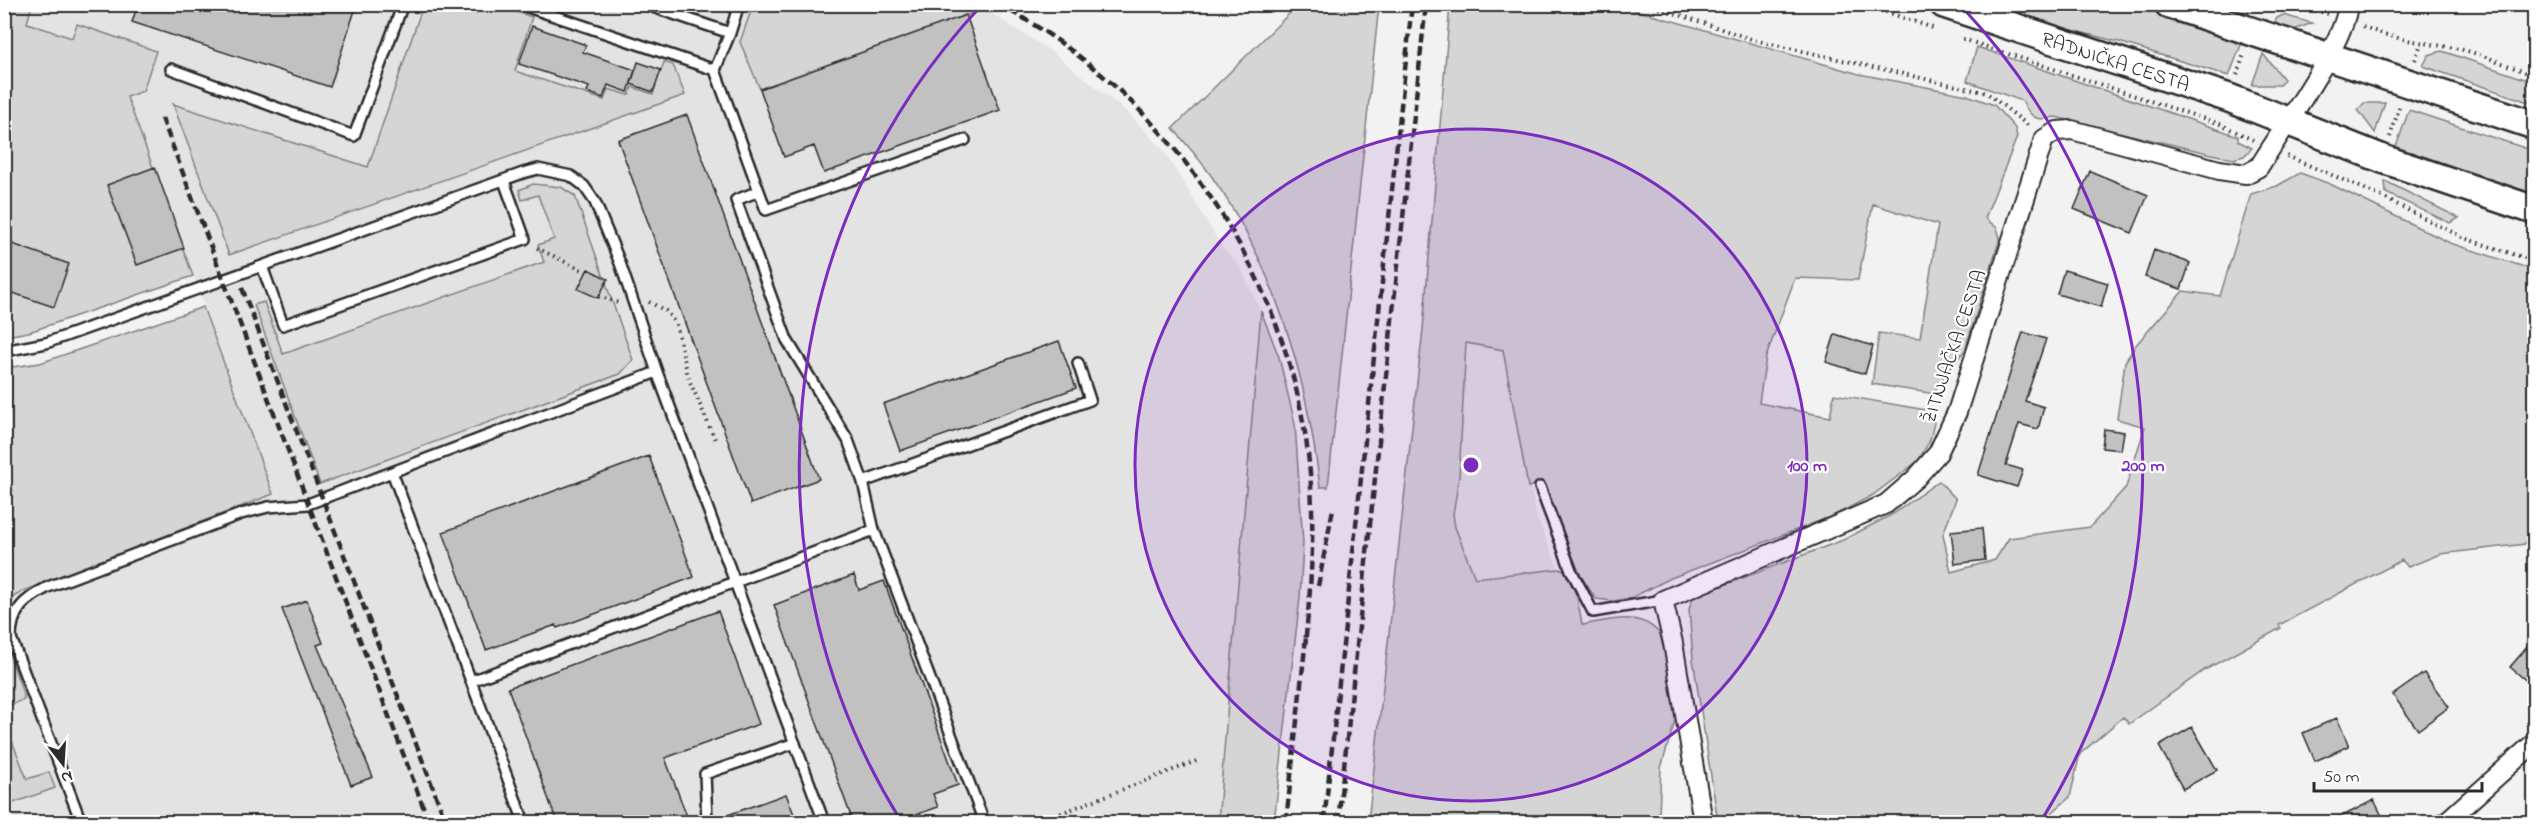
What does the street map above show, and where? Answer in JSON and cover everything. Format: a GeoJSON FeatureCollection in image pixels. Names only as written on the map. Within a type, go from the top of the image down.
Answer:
{"type":"FeatureCollection","features":[{"type":"Feature","properties":{"kind":"main road","name":"RADNIČKA CESTA"},"geometry":{"type":"LineString","coordinates":[[1944,4],[2229,98],[2383,159],[2535,210]]}},
{"type":"Feature","properties":{"kind":"main road"},"geometry":{"type":"LineString","coordinates":[[2169,4],[2535,125]]}},
{"type":"Feature","properties":{"kind":"street"},"geometry":{"type":"LineString","coordinates":[[2044,139],[2057,131],[2072,130],[2219,170],[2246,174],[2259,167],[2327,57],[2348,18],[2348,4]]}},
{"type":"Feature","properties":{"kind":"street","name":"ŽITNJAČKA CESTA"},"geometry":{"type":"LineString","coordinates":[[1664,600],[1886,504],[1916,478],[1938,453],[1958,412],[2044,139]]}},
{"type":"Feature","properties":{"kind":"street"},"geometry":{"type":"LineString","coordinates":[[1664,600],[1703,822]]}},
{"type":"Feature","properties":{"kind":"street"},"geometry":{"type":"LineString","coordinates":[[2446,822],[2535,743]]}},
{"type":"Feature","properties":{"kind":"lane"},"geometry":{"type":"LineString","coordinates":[[171,69],[354,136],[403,4]]}},
{"type":"Feature","properties":{"kind":"lane"},"geometry":{"type":"LineString","coordinates":[[519,4],[715,70]]}},
{"type":"Feature","properties":{"kind":"lane"},"geometry":{"type":"LineString","coordinates":[[644,4],[730,33]]}},
{"type":"Feature","properties":{"kind":"lane"},"geometry":{"type":"LineString","coordinates":[[739,4],[715,70],[766,210],[965,140]]}},
{"type":"Feature","properties":{"kind":"lane"},"geometry":{"type":"LineString","coordinates":[[4,351],[46,343],[538,169],[571,176],[584,186],[605,224],[657,372],[824,822]]}},
{"type":"Feature","properties":{"kind":"lane"},"geometry":{"type":"LineString","coordinates":[[262,266],[284,325],[525,239],[504,181]]}},
{"type":"Feature","properties":{"kind":"lane"},"geometry":{"type":"LineString","coordinates":[[759,191],[736,200],[787,340],[848,440],[863,482],[874,530],[984,822]]}},
{"type":"Feature","properties":{"kind":"lane"},"geometry":{"type":"LineString","coordinates":[[863,482],[1090,400],[1078,363]]}},
{"type":"Feature","properties":{"kind":"lane"},"geometry":{"type":"LineString","coordinates":[[81,822],[11,639],[14,617],[20,605],[27,598],[48,587],[241,514],[268,507],[308,504],[657,372]]}},
{"type":"Feature","properties":{"kind":"lane"},"geometry":{"type":"LineString","coordinates":[[392,472],[524,822]]}},
{"type":"Feature","properties":{"kind":"lane"},"geometry":{"type":"LineString","coordinates":[[1540,487],[1571,570],[1593,612],[1664,600]]}},
{"type":"Feature","properties":{"kind":"lane"},"geometry":{"type":"LineString","coordinates":[[471,681],[874,530]]}},
{"type":"Feature","properties":{"kind":"lane"},"geometry":{"type":"LineString","coordinates":[[707,822],[705,774],[795,743]]}},
{"type":"Feature","properties":{"kind":"path"},"geometry":{"type":"LineString","coordinates":[[1647,4],[1754,40],[1987,93],[2044,139]]}},
{"type":"Feature","properties":{"kind":"path"},"geometry":{"type":"LineString","coordinates":[[1863,4],[1941,31]]}},
{"type":"Feature","properties":{"kind":"path"},"geometry":{"type":"LineString","coordinates":[[2292,4],[2327,13]]}},
{"type":"Feature","properties":{"kind":"path"},"geometry":{"type":"LineString","coordinates":[[2368,28],[2421,44],[2456,48],[2535,75]]}},
{"type":"Feature","properties":{"kind":"path"},"geometry":{"type":"LineString","coordinates":[[1952,35],[2220,124],[2254,140]]}},
{"type":"Feature","properties":{"kind":"path"},"geometry":{"type":"LineString","coordinates":[[2413,64],[2421,44]]}},
{"type":"Feature","properties":{"kind":"path"},"geometry":{"type":"LineString","coordinates":[[2234,82],[2247,46]]}},
{"type":"Feature","properties":{"kind":"path"},"geometry":{"type":"LineString","coordinates":[[2388,144],[2400,107]]}},
{"type":"Feature","properties":{"kind":"path"},"geometry":{"type":"LineString","coordinates":[[2295,159],[2374,193],[2464,238],[2535,261]]}},
{"type":"Feature","properties":{"kind":"path"},"geometry":{"type":"LineString","coordinates":[[519,242],[586,272]]}},
{"type":"Feature","properties":{"kind":"path"},"geometry":{"type":"LineString","coordinates":[[599,296],[620,304],[648,302],[658,305],[672,317],[689,380],[715,439]]}},
{"type":"Feature","properties":{"kind":"path"},"geometry":{"type":"LineString","coordinates":[[1038,822],[1199,760]]}},
{"type":"Feature","properties":{"kind":"shaded area"},"geometry":{"type":"Polygon","coordinates":[[[977,4],[985,9],[760,89],[740,42],[753,5],[977,4]]]}},
{"type":"Feature","properties":{"kind":"shaded area"},"geometry":{"type":"Polygon","coordinates":[[[5,5],[32,5],[27,23],[72,38],[77,24],[156,51],[143,91],[127,97],[193,276],[29,332],[5,336],[5,5]]]}},
{"type":"Feature","properties":{"kind":"shaded area"},"geometry":{"type":"Polygon","coordinates":[[[32,5],[753,5],[740,42],[760,89],[985,9],[1052,52],[1127,112],[1164,151],[1224,250],[1239,265],[1261,311],[1218,822],[5,822],[5,806],[55,787],[27,779],[5,721],[5,707],[25,699],[5,642],[5,615],[13,597],[273,493],[127,96],[77,25],[72,38],[26,23],[32,5]]]}},
{"type":"Feature","properties":{"kind":"shaded area"},"geometry":{"type":"Polygon","coordinates":[[[423,5],[494,5],[532,17],[515,71],[604,100],[608,89],[629,95],[632,87],[653,94],[664,62],[673,65],[685,95],[229,255],[173,104],[368,167],[423,5]]]}},
{"type":"Feature","properties":{"kind":"shaded area"},"geometry":{"type":"Polygon","coordinates":[[[1298,5],[1379,5],[1328,487],[1320,487],[1297,364],[1270,284],[1233,209],[1206,168],[1173,128],[1298,5]]]}},
{"type":"Feature","properties":{"kind":"shaded area"},"geometry":{"type":"Polygon","coordinates":[[[1450,5],[1617,5],[1859,74],[1967,95],[1994,105],[2015,128],[2017,137],[1985,218],[1997,228],[2000,238],[1965,350],[1937,385],[1935,394],[1872,384],[1879,333],[1920,338],[1938,225],[1873,204],[1858,280],[1795,278],[1766,357],[1759,403],[1830,417],[1834,394],[1926,410],[1932,414],[1934,423],[1930,440],[1918,461],[1873,495],[1835,515],[1671,578],[1631,598],[1613,601],[1596,599],[1581,577],[1543,483],[1528,487],[1503,350],[1466,343],[1459,478],[1453,514],[1455,527],[1475,578],[1566,570],[1577,597],[1582,625],[1614,619],[1634,619],[1652,627],[1660,634],[1678,710],[1661,768],[1659,815],[1662,822],[1368,822],[1423,329],[1450,5]]]}},
{"type":"Feature","properties":{"kind":"shaded area"},"geometry":{"type":"Polygon","coordinates":[[[1973,5],[2137,5],[2243,40],[2229,76],[2119,42],[1973,5]]]}},
{"type":"Feature","properties":{"kind":"shaded area"},"geometry":{"type":"Polygon","coordinates":[[[2222,5],[2250,5],[2248,16],[2222,5]]]}},
{"type":"Feature","properties":{"kind":"shaded area"},"geometry":{"type":"Polygon","coordinates":[[[2283,15],[2312,23],[2294,30],[2272,26],[2277,18],[2283,15]]]}},
{"type":"Feature","properties":{"kind":"shaded area"},"geometry":{"type":"Polygon","coordinates":[[[1977,47],[2238,136],[2238,141],[2252,148],[2244,156],[2233,159],[2055,117],[2039,119],[2031,115],[2022,101],[1967,81],[1977,47]]]}},
{"type":"Feature","properties":{"kind":"shaded area"},"geometry":{"type":"Polygon","coordinates":[[[2442,51],[2534,82],[2534,104],[2423,66],[2429,55],[2442,51]]]}},
{"type":"Feature","properties":{"kind":"shaded area"},"geometry":{"type":"Polygon","coordinates":[[[2263,54],[2284,79],[2280,85],[2252,85],[2263,54]]]}},
{"type":"Feature","properties":{"kind":"shaded area"},"geometry":{"type":"Polygon","coordinates":[[[2364,103],[2385,103],[2375,133],[2358,110],[2364,103]]]}},
{"type":"Feature","properties":{"kind":"shaded area"},"geometry":{"type":"Polygon","coordinates":[[[2409,110],[2534,151],[2534,194],[2396,147],[2409,110]]]}},
{"type":"Feature","properties":{"kind":"shaded area"},"geometry":{"type":"Polygon","coordinates":[[[2300,173],[2330,184],[2450,243],[2534,270],[2534,543],[2440,554],[2408,567],[2402,560],[2279,625],[2281,628],[2203,671],[2129,724],[2123,717],[2080,754],[2070,797],[2041,822],[1718,822],[1693,659],[1689,609],[1693,597],[1843,540],[1893,514],[1939,481],[1956,499],[1943,534],[1951,572],[1995,560],[2009,538],[2090,527],[2126,487],[2145,427],[2117,419],[2125,362],[2135,346],[2183,291],[2220,296],[2251,194],[2277,186],[2300,173]]]}},
{"type":"Feature","properties":{"kind":"shaded area"},"geometry":{"type":"Polygon","coordinates":[[[2385,181],[2459,218],[2450,223],[2386,193],[2385,181]]]}},
{"type":"Feature","properties":{"kind":"shaded area"},"geometry":{"type":"Polygon","coordinates":[[[533,184],[561,187],[575,196],[633,360],[620,374],[320,484],[254,305],[264,302],[283,354],[544,262],[538,245],[554,239],[538,195],[522,200],[519,190],[533,184]]]}},
{"type":"Feature","properties":{"kind":"shaded area"},"geometry":{"type":"Polygon","coordinates":[[[203,307],[273,494],[24,591],[13,597],[5,615],[5,368],[40,363],[203,307]]]}},
{"type":"Feature","properties":{"kind":"shaded area"},"geometry":{"type":"Polygon","coordinates":[[[1261,311],[1279,357],[1295,424],[1303,543],[1300,598],[1274,822],[1218,822],[1261,311]]]}},
{"type":"Feature","properties":{"kind":"shaded area"},"geometry":{"type":"Polygon","coordinates":[[[1466,343],[1503,350],[1536,516],[1559,569],[1475,578],[1455,527],[1453,514],[1459,478],[1466,343]]]}},
{"type":"Feature","properties":{"kind":"shaded area"},"geometry":{"type":"Polygon","coordinates":[[[5,642],[25,699],[4,707],[5,642]]]}},
{"type":"Feature","properties":{"kind":"shaded area"},"geometry":{"type":"Polygon","coordinates":[[[4,721],[27,779],[49,772],[55,788],[5,806],[4,721]]]}},
{"type":"Feature","properties":{"kind":"building"},"geometry":{"type":"Polygon","coordinates":[[[138,4],[357,4],[330,87],[132,22],[138,4]]]}},
{"type":"Feature","properties":{"kind":"building"},"geometry":{"type":"Polygon","coordinates":[[[966,15],[1000,110],[824,173],[814,146],[784,157],[760,89],[966,15]]]}},
{"type":"Feature","properties":{"kind":"building"},"geometry":{"type":"Polygon","coordinates":[[[532,26],[586,45],[583,52],[635,70],[628,92],[608,85],[603,98],[587,92],[589,87],[519,64],[532,26]]]}},
{"type":"Feature","properties":{"kind":"building"},"geometry":{"type":"Polygon","coordinates":[[[638,62],[661,70],[653,92],[631,84],[638,62]]]}},
{"type":"Feature","properties":{"kind":"building"},"geometry":{"type":"Polygon","coordinates":[[[687,115],[819,479],[751,504],[618,140],[687,115]]]}},
{"type":"Feature","properties":{"kind":"building"},"geometry":{"type":"Polygon","coordinates":[[[155,167],[184,248],[137,265],[107,185],[155,167]]]}},
{"type":"Feature","properties":{"kind":"building"},"geometry":{"type":"Polygon","coordinates":[[[2090,171],[2148,195],[2132,233],[2074,209],[2090,171]]]}},
{"type":"Feature","properties":{"kind":"building"},"geometry":{"type":"Polygon","coordinates":[[[4,241],[69,264],[54,307],[4,290],[4,241]]]}},
{"type":"Feature","properties":{"kind":"building"},"geometry":{"type":"Polygon","coordinates":[[[2154,250],[2190,263],[2181,289],[2145,277],[2154,250]]]}},
{"type":"Feature","properties":{"kind":"building"},"geometry":{"type":"Polygon","coordinates":[[[588,269],[608,279],[598,298],[578,289],[588,269]]]}},
{"type":"Feature","properties":{"kind":"building"},"geometry":{"type":"Polygon","coordinates":[[[2064,270],[2108,283],[2101,307],[2057,294],[2064,270]]]}},
{"type":"Feature","properties":{"kind":"building"},"geometry":{"type":"Polygon","coordinates":[[[2023,332],[2046,339],[2025,401],[2044,407],[2038,429],[2019,424],[2006,465],[2023,470],[2017,487],[1978,475],[2023,332]]]}},
{"type":"Feature","properties":{"kind":"building"},"geometry":{"type":"Polygon","coordinates":[[[1835,334],[1873,346],[1865,374],[1826,362],[1835,334]]]}},
{"type":"Feature","properties":{"kind":"building"},"geometry":{"type":"Polygon","coordinates":[[[1059,341],[1076,388],[900,451],[883,404],[1059,341]]]}},
{"type":"Feature","properties":{"kind":"building"},"geometry":{"type":"Polygon","coordinates":[[[2104,429],[2124,432],[2121,450],[2102,448],[2104,429]]]}},
{"type":"Feature","properties":{"kind":"building"},"geometry":{"type":"Polygon","coordinates":[[[649,456],[694,577],[557,628],[556,625],[486,650],[443,532],[649,456]]]}},
{"type":"Feature","properties":{"kind":"building"},"geometry":{"type":"Polygon","coordinates":[[[1982,528],[1985,560],[1955,564],[1951,531],[1982,528]]]}},
{"type":"Feature","properties":{"kind":"building"},"geometry":{"type":"Polygon","coordinates":[[[854,575],[859,590],[884,581],[958,785],[933,794],[938,807],[895,822],[853,822],[774,605],[854,575]]]}},
{"type":"Feature","properties":{"kind":"building"},"geometry":{"type":"Polygon","coordinates":[[[307,600],[323,643],[317,645],[373,777],[351,785],[282,609],[307,600]]]}},
{"type":"Feature","properties":{"kind":"building"},"geometry":{"type":"Polygon","coordinates":[[[718,611],[759,724],[665,758],[689,822],[557,822],[508,688],[718,611]]]}},
{"type":"Feature","properties":{"kind":"building"},"geometry":{"type":"Polygon","coordinates":[[[2535,638],[2535,688],[2510,667],[2535,638]]]}},
{"type":"Feature","properties":{"kind":"building"},"geometry":{"type":"Polygon","coordinates":[[[2424,673],[2449,707],[2418,730],[2393,695],[2424,673]]]}},
{"type":"Feature","properties":{"kind":"building"},"geometry":{"type":"Polygon","coordinates":[[[2337,718],[2349,746],[2315,761],[2303,733],[2337,718]]]}},
{"type":"Feature","properties":{"kind":"building"},"geometry":{"type":"Polygon","coordinates":[[[2192,727],[2217,770],[2183,789],[2159,746],[2192,727]]]}},
{"type":"Feature","properties":{"kind":"building"},"geometry":{"type":"Polygon","coordinates":[[[786,794],[797,822],[715,822],[714,820],[786,794]]]}},
{"type":"Feature","properties":{"kind":"building"},"geometry":{"type":"Polygon","coordinates":[[[2374,800],[2385,822],[2331,822],[2374,800]]]}},
{"type":"Feature","properties":{"kind":"railway"},"geometry":{"type":"LineString","coordinates":[[998,4],[1060,42],[1117,88],[1168,141],[1212,200],[1249,263],[1278,330],[1299,401],[1310,473],[1312,559],[1305,645]]}},
{"type":"Feature","properties":{"kind":"railway"},"geometry":{"type":"LineString","coordinates":[[1324,822],[1412,4]]}},
{"type":"Feature","properties":{"kind":"railway"},"geometry":{"type":"LineString","coordinates":[[1338,822],[1426,4]]}},
{"type":"Feature","properties":{"kind":"railway"},"geometry":{"type":"LineString","coordinates":[[162,118],[429,822]]}},
{"type":"Feature","properties":{"kind":"railway"},"geometry":{"type":"LineString","coordinates":[[242,288],[446,822]]}},
{"type":"Feature","properties":{"kind":"railway"},"geometry":{"type":"LineString","coordinates":[[1318,586],[1333,509]]}},
{"type":"Feature","properties":{"kind":"railway"},"geometry":{"type":"LineString","coordinates":[[1286,822],[1306,638]]}}]}
